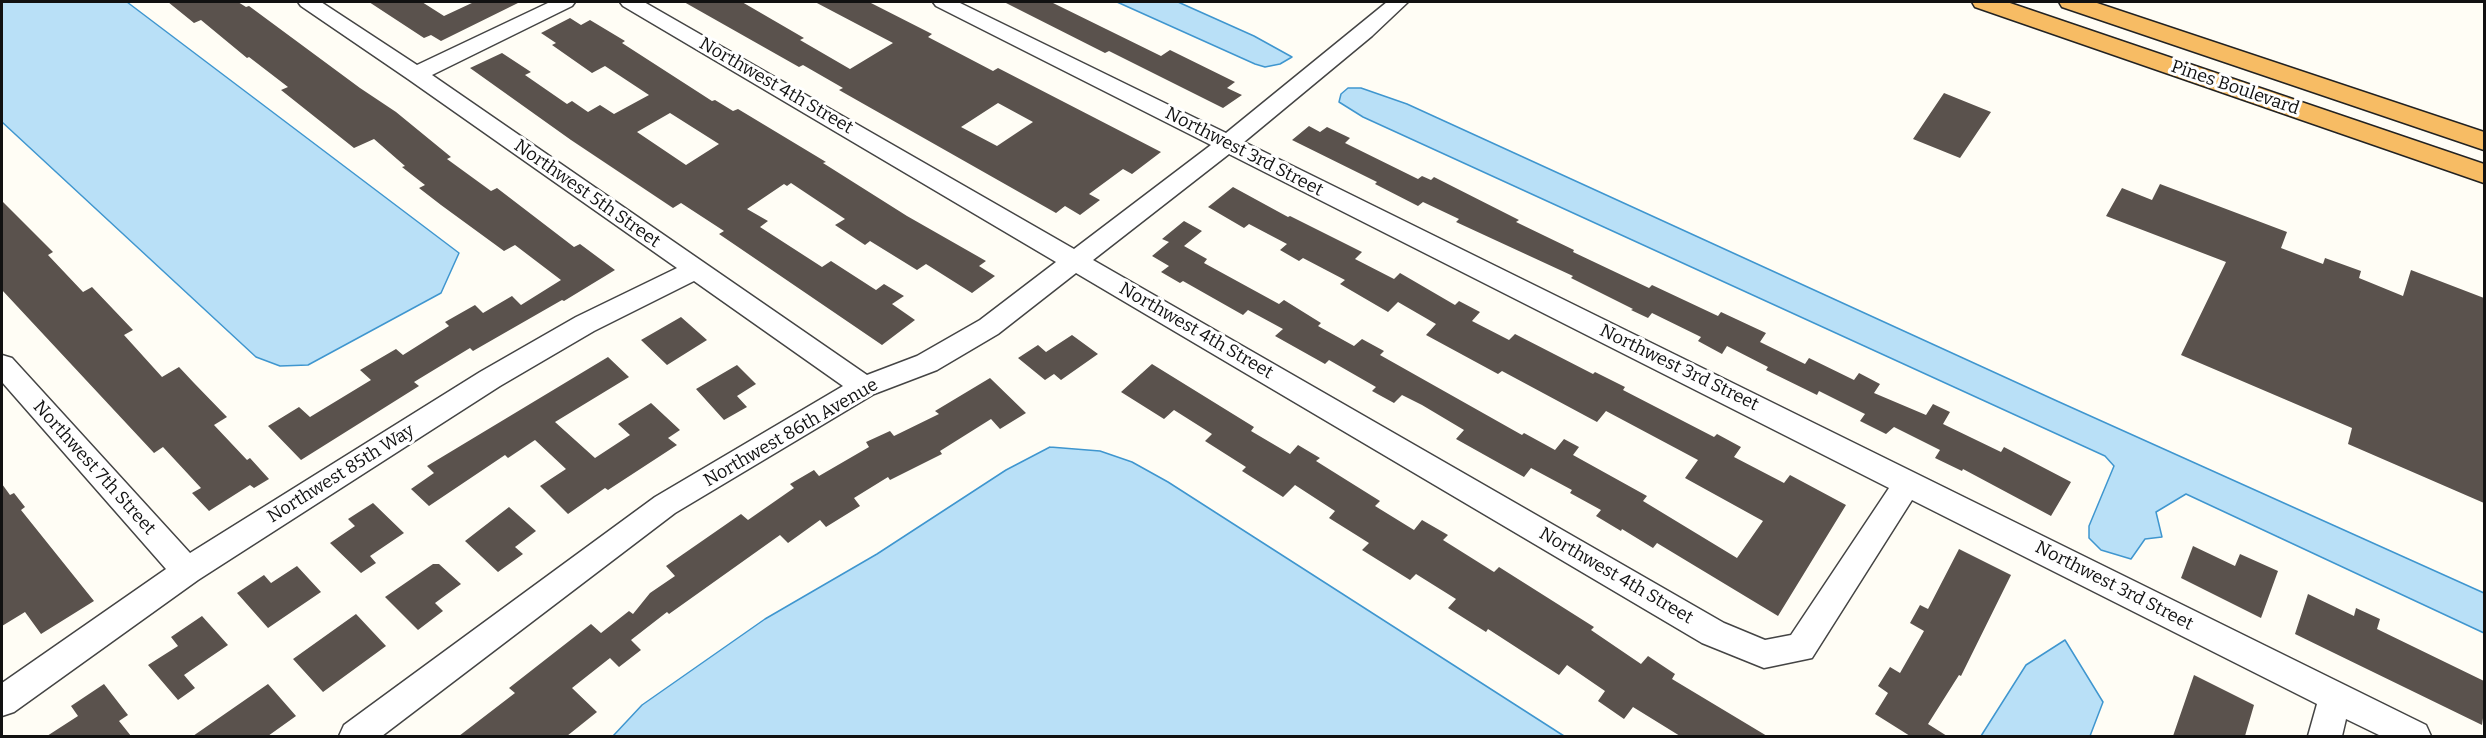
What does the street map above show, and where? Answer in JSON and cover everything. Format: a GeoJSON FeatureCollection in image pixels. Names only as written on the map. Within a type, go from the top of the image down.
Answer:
{"type":"FeatureCollection","features":[{"type":"Feature","properties":{"kind":"highway","name":"Pines Boulevard"},"geometry":{"type":"LineString","coordinates":[[1984,2],[2484,174]]}},
{"type":"Feature","properties":{"kind":"highway","name":"Pines Boulevard"},"geometry":{"type":"LineString","coordinates":[[2071,2],[2484,141]]}},
{"type":"Feature","properties":{"kind":"highway"},"geometry":{"type":"LineString","coordinates":[[2077,34],[2124,40],[2164,49],[2241,58]]}},
{"type":"Feature","properties":{"kind":"highway"},"geometry":{"type":"LineString","coordinates":[[2231,87],[2296,91],[2370,110],[2399,112]]}},
{"type":"Feature","properties":{"kind":"street","name":"Northwest 5th Street"},"geometry":{"type":"LineString","coordinates":[[308,2],[416,74],[864,387]]}},
{"type":"Feature","properties":{"kind":"street"},"geometry":{"type":"LineString","coordinates":[[416,74],[565,2]]}},
{"type":"Feature","properties":{"kind":"street","name":"Northwest 4th Street"},"geometry":{"type":"LineString","coordinates":[[630,2],[1713,633],[1764,654],[1801,648],[1908,482]]}},
{"type":"Feature","properties":{"kind":"street","name":"Northwest 3rd Street"},"geometry":{"type":"LineString","coordinates":[[943,2],[2414,736]]}},
{"type":"Feature","properties":{"kind":"street","name":"Northwest 86th Avenue"},"geometry":{"type":"LineString","coordinates":[[356,736],[665,505],[864,387],[927,363],[989,327],[1227,144],[1398,2]]}},
{"type":"Feature","properties":{"kind":"street","name":"Northwest 85th Way"},"geometry":{"type":"LineString","coordinates":[[2,701],[187,571],[490,379],[585,324],[695,270]]}},
{"type":"Feature","properties":{"kind":"street","name":"Northwest 7th Street"},"geometry":{"type":"LineString","coordinates":[[2,365],[187,571]]}},
{"type":"Feature","properties":{"kind":"street"},"geometry":{"type":"LineString","coordinates":[[2325,736],[2335,697]]}},
{"type":"Feature","properties":{"kind":"water"},"geometry":{"type":"Polygon","coordinates":[[[2,2],[127,2],[459,253],[441,293],[308,365],[280,366],[256,357],[2,122],[2,2]]]}},
{"type":"Feature","properties":{"kind":"water"},"geometry":{"type":"Polygon","coordinates":[[[1117,2],[1178,2],[1254,36],[1292,57],[1280,64],[1265,67],[1255,64],[1117,2]]]}},
{"type":"Feature","properties":{"kind":"water"},"geometry":{"type":"Polygon","coordinates":[[[1348,88],[1361,88],[1407,104],[2484,593],[2484,633],[2186,494],[2156,512],[2162,537],[2145,539],[2131,559],[2101,550],[2089,538],[2089,526],[2114,466],[2105,456],[1363,117],[1339,102],[1341,94],[1348,88]]]}},
{"type":"Feature","properties":{"kind":"water"},"geometry":{"type":"Polygon","coordinates":[[[1050,447],[1100,451],[1132,462],[1168,482],[1564,736],[613,736],[642,705],[765,619],[877,554],[1006,470],[1050,447]]]}},
{"type":"Feature","properties":{"kind":"water"},"geometry":{"type":"Polygon","coordinates":[[[2065,640],[2103,702],[2090,736],[1981,736],[2026,665],[2065,640]]]}},
{"type":"Feature","properties":{"kind":"building"},"geometry":{"type":"Polygon","coordinates":[[[168,2],[238,2],[246,7],[249,6],[396,112],[451,157],[447,159],[491,191],[497,188],[574,247],[580,244],[615,270],[473,351],[470,348],[414,382],[419,386],[301,460],[268,426],[299,407],[310,417],[371,380],[360,370],[396,349],[403,355],[449,326],[445,322],[475,305],[483,313],[512,296],[521,305],[561,280],[515,245],[504,251],[441,205],[419,188],[425,185],[402,167],[405,166],[374,139],[354,148],[281,90],[288,87],[249,57],[247,58],[201,20],[194,23],[168,2]]]}},
{"type":"Feature","properties":{"kind":"building"},"geometry":{"type":"Polygon","coordinates":[[[369,2],[422,2],[444,16],[474,2],[520,2],[441,41],[431,35],[424,38],[369,2]]]}},
{"type":"Feature","properties":{"kind":"building"},"geometry":{"type":"Polygon","coordinates":[[[684,2],[742,2],[804,38],[800,40],[850,69],[893,43],[815,2],[869,2],[932,34],[928,37],[993,71],[998,68],[1161,152],[1132,174],[1123,169],[1089,194],[1100,200],[1080,215],[1065,206],[1056,213],[839,90],[843,88],[803,65],[799,67],[684,2]],[[998,103],[961,127],[997,146],[1033,122],[998,103]]]}},
{"type":"Feature","properties":{"kind":"building"},"geometry":{"type":"Polygon","coordinates":[[[1004,2],[1051,2],[1161,56],[1170,50],[1235,82],[1227,88],[1242,95],[1223,108],[1109,51],[1105,53],[1004,2]]]}},
{"type":"Feature","properties":{"kind":"building"},"geometry":{"type":"Polygon","coordinates":[[[570,18],[581,25],[590,20],[625,41],[622,43],[712,101],[715,100],[733,111],[738,109],[826,162],[823,163],[907,216],[986,261],[979,266],[995,276],[972,293],[926,264],[917,270],[870,241],[865,245],[835,225],[845,219],[791,183],[787,186],[784,184],[747,209],[768,221],[760,227],[822,267],[831,261],[876,290],[884,284],[904,296],[892,304],[915,320],[882,345],[719,234],[724,231],[681,203],[673,208],[571,140],[470,68],[502,53],[531,72],[525,75],[567,104],[572,101],[588,112],[600,105],[614,114],[649,95],[605,66],[592,73],[552,45],[556,43],[541,33],[570,18]],[[670,113],[637,132],[686,165],[719,144],[670,113]]]}},
{"type":"Feature","properties":{"kind":"building"},"geometry":{"type":"Polygon","coordinates":[[[1944,93],[1991,112],[1960,158],[1913,139],[1944,93]]]}},
{"type":"Feature","properties":{"kind":"building"},"geometry":{"type":"Polygon","coordinates":[[[1309,126],[1320,132],[1327,127],[1350,138],[1345,143],[1418,179],[1422,176],[1431,180],[1434,177],[1519,220],[1516,222],[1574,250],[1573,252],[1649,288],[1652,285],[1718,316],[1721,312],[1766,333],[1760,342],[1805,364],[1809,358],[1854,380],[1859,373],[1880,384],[1874,393],[1926,415],[1933,404],[1950,412],[1943,424],[2001,452],[2004,447],[2071,482],[2051,516],[1963,469],[1962,471],[1935,458],[1940,450],[1894,427],[1886,434],[1860,421],[1865,414],[1819,391],[1817,395],[1766,370],[1768,367],[1727,346],[1722,354],[1698,341],[1701,337],[1652,313],[1648,318],[1631,310],[1633,309],[1571,278],[1573,276],[1456,222],[1459,219],[1423,202],[1418,206],[1375,184],[1377,182],[1292,140],[1309,126]]]}},
{"type":"Feature","properties":{"kind":"building"},"geometry":{"type":"Polygon","coordinates":[[[2160,184],[2287,232],[2281,248],[2323,264],[2325,258],[2361,271],[2359,278],[2403,296],[2411,270],[2484,298],[2484,503],[2348,444],[2352,428],[2181,355],[2226,262],[2106,216],[2122,188],[2152,200],[2160,184]]]}},
{"type":"Feature","properties":{"kind":"building"},"geometry":{"type":"Polygon","coordinates":[[[1233,187],[1288,217],[1362,252],[1355,259],[1394,279],[1400,273],[1455,305],[1459,301],[1480,312],[1472,321],[1509,340],[1515,334],[1593,374],[1595,372],[1625,387],[1623,390],[1714,437],[1717,434],[1741,447],[1734,457],[1784,483],[1790,475],[1846,505],[1778,616],[1657,543],[1653,548],[1596,516],[1601,510],[1570,493],[1572,490],[1531,468],[1524,477],[1456,439],[1464,430],[1422,405],[1402,395],[1394,403],[1372,391],[1376,387],[1329,360],[1325,364],[1275,336],[1283,329],[1248,310],[1243,315],[1183,281],[1180,283],[1161,272],[1169,266],[1152,256],[1169,242],[1162,239],[1184,221],[1202,231],[1184,246],[1207,259],[1204,263],[1279,304],[1284,300],[1321,323],[1318,326],[1354,346],[1362,339],[1384,351],[1380,355],[1522,435],[1524,433],[1555,450],[1564,439],[1579,447],[1573,455],[1647,496],[1643,501],[1737,558],[1763,521],[1685,478],[1698,460],[1606,411],[1597,422],[1502,371],[1498,374],[1426,335],[1436,324],[1398,302],[1388,312],[1340,284],[1345,280],[1303,258],[1299,261],[1280,250],[1287,244],[1249,224],[1244,228],[1208,207],[1233,187]]]}},
{"type":"Feature","properties":{"kind":"building"},"geometry":{"type":"Polygon","coordinates":[[[2,201],[53,252],[48,255],[83,292],[92,287],[133,330],[124,335],[162,377],[179,367],[227,417],[214,425],[247,460],[250,458],[269,479],[254,488],[250,485],[209,511],[192,493],[201,488],[163,447],[154,453],[2,290],[2,201]]]}},
{"type":"Feature","properties":{"kind":"building"},"geometry":{"type":"Polygon","coordinates":[[[681,317],[707,340],[667,365],[641,340],[681,317]]]}},
{"type":"Feature","properties":{"kind":"building"},"geometry":{"type":"Polygon","coordinates":[[[1072,335],[1098,354],[1061,380],[1054,374],[1045,380],[1018,358],[1038,345],[1046,352],[1072,335]]]}},
{"type":"Feature","properties":{"kind":"building"},"geometry":{"type":"Polygon","coordinates":[[[608,357],[629,377],[555,422],[595,458],[630,435],[618,424],[651,403],[680,430],[668,438],[677,445],[608,490],[605,488],[568,514],[540,486],[566,469],[535,440],[508,458],[505,455],[429,506],[411,489],[434,473],[427,466],[608,357]]]}},
{"type":"Feature","properties":{"kind":"building"},"geometry":{"type":"Polygon","coordinates":[[[1152,364],[1254,427],[1251,431],[1290,454],[1298,445],[1320,458],[1316,461],[1380,501],[1375,506],[1414,530],[1422,520],[1448,535],[1443,540],[1494,572],[1499,567],[1594,627],[1591,630],[1641,664],[1648,656],[1675,674],[1672,679],[1767,736],[1680,736],[1633,707],[1624,719],[1598,701],[1605,691],[1567,665],[1559,675],[1488,629],[1486,632],[1448,608],[1456,599],[1416,574],[1410,580],[1362,550],[1369,543],[1329,518],[1335,511],[1295,485],[1283,497],[1242,471],[1246,467],[1205,441],[1212,434],[1174,410],[1164,419],[1121,392],[1152,364]]]}},
{"type":"Feature","properties":{"kind":"building"},"geometry":{"type":"Polygon","coordinates":[[[737,365],[756,384],[737,396],[747,407],[724,420],[696,389],[737,365]]]}},
{"type":"Feature","properties":{"kind":"building"},"geometry":{"type":"Polygon","coordinates":[[[990,378],[1026,413],[1000,429],[991,419],[940,451],[942,454],[890,480],[888,477],[854,498],[860,506],[826,527],[820,520],[788,543],[780,535],[669,614],[667,612],[631,640],[641,650],[619,667],[610,658],[572,688],[597,712],[567,736],[459,736],[515,693],[509,688],[591,624],[601,633],[629,611],[633,614],[650,593],[675,576],[666,566],[741,514],[748,520],[794,488],[790,484],[814,470],[819,476],[869,447],[866,442],[890,431],[894,436],[939,414],[935,411],[990,378]]]}},
{"type":"Feature","properties":{"kind":"building"},"geometry":{"type":"Polygon","coordinates":[[[2,484],[10,495],[14,493],[25,507],[21,510],[94,601],[41,634],[25,612],[2,626],[2,484]]]}},
{"type":"Feature","properties":{"kind":"building"},"geometry":{"type":"Polygon","coordinates":[[[373,503],[404,533],[370,556],[376,563],[361,573],[330,543],[355,526],[348,519],[373,503]]]}},
{"type":"Feature","properties":{"kind":"building"},"geometry":{"type":"Polygon","coordinates":[[[509,507],[536,531],[515,547],[523,554],[498,572],[465,541],[509,507]]]}},
{"type":"Feature","properties":{"kind":"building"},"geometry":{"type":"Polygon","coordinates":[[[2193,546],[2235,566],[2240,554],[2278,571],[2261,618],[2181,578],[2193,546]]]}},
{"type":"Feature","properties":{"kind":"building"},"geometry":{"type":"Polygon","coordinates":[[[1959,549],[2011,575],[1961,676],[1959,675],[1928,724],[1947,736],[1910,736],[1875,714],[1888,693],[1878,686],[1890,667],[1900,673],[1924,631],[1910,623],[1920,605],[1928,609],[1959,549]]]}},
{"type":"Feature","properties":{"kind":"building"},"geometry":{"type":"Polygon","coordinates":[[[433,564],[439,564],[461,584],[435,603],[443,611],[418,630],[385,597],[433,564]]]}},
{"type":"Feature","properties":{"kind":"building"},"geometry":{"type":"Polygon","coordinates":[[[297,566],[321,592],[268,628],[237,593],[264,575],[271,583],[297,566]]]}},
{"type":"Feature","properties":{"kind":"building"},"geometry":{"type":"Polygon","coordinates":[[[2308,594],[2354,616],[2356,608],[2380,619],[2377,629],[2484,681],[2482,725],[2295,634],[2308,594]]]}},
{"type":"Feature","properties":{"kind":"building"},"geometry":{"type":"Polygon","coordinates":[[[356,614],[386,646],[323,692],[293,659],[356,614]]]}},
{"type":"Feature","properties":{"kind":"building"},"geometry":{"type":"Polygon","coordinates":[[[202,616],[228,645],[184,675],[195,688],[178,700],[148,665],[178,646],[171,637],[202,616]]]}},
{"type":"Feature","properties":{"kind":"building"},"geometry":{"type":"Polygon","coordinates":[[[2194,675],[2254,705],[2245,736],[2173,736],[2194,675]]]}},
{"type":"Feature","properties":{"kind":"building"},"geometry":{"type":"Polygon","coordinates":[[[104,684],[128,715],[119,721],[131,736],[47,736],[78,716],[71,706],[104,684]]]}},
{"type":"Feature","properties":{"kind":"building"},"geometry":{"type":"Polygon","coordinates":[[[268,684],[296,716],[268,736],[193,736],[268,684]]]}}]}
